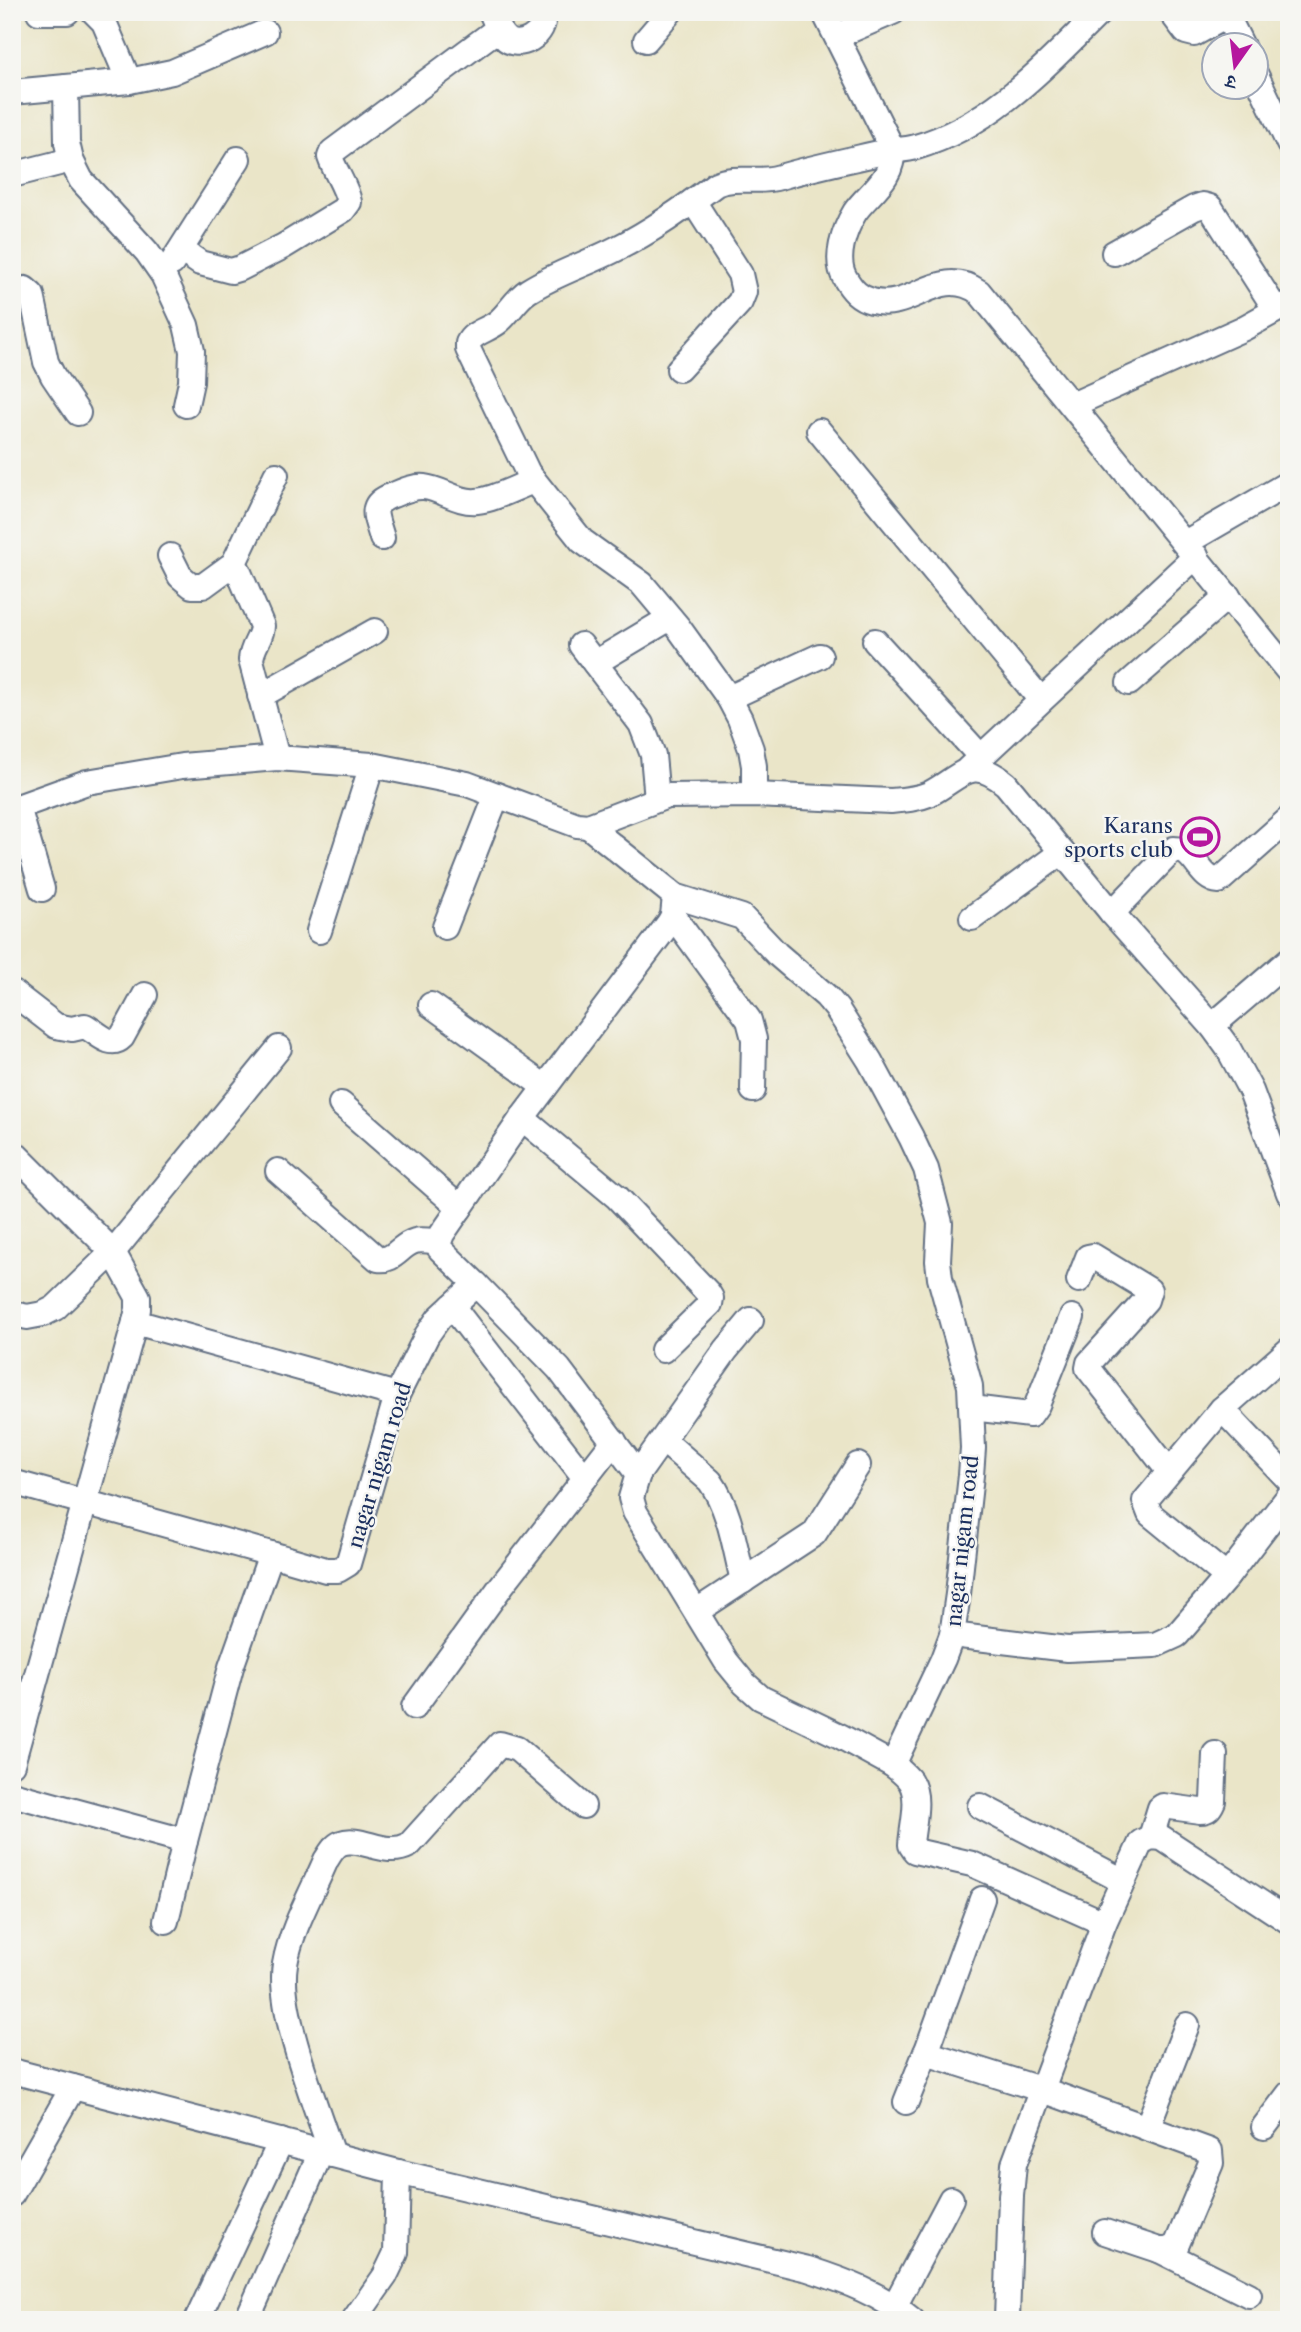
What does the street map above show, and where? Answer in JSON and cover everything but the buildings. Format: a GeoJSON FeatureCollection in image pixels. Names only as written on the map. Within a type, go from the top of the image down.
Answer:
{"type":"FeatureCollection","features":[{"type":"Feature","properties":{"kind":"street"},"geometry":{"type":"LineString","coordinates":[[39,12],[68,12]]}},
{"type":"Feature","properties":{"kind":"street"},"geometry":{"type":"LineString","coordinates":[[94,12],[104,22],[129,81]]}},
{"type":"Feature","properties":{"kind":"street"},"geometry":{"type":"LineString","coordinates":[[181,250],[201,263],[231,271],[284,246],[343,211],[349,202],[348,195],[332,165],[332,152],[495,20],[503,37],[520,43],[539,33],[545,21],[543,12]]}},
{"type":"Feature","properties":{"kind":"street"},"geometry":{"type":"LineString","coordinates":[[646,40],[670,12]]}},
{"type":"Feature","properties":{"kind":"street"},"geometry":{"type":"LineString","coordinates":[[824,12],[893,150],[892,163],[886,177],[856,212],[839,254],[842,272],[853,291],[865,299],[879,303],[900,300],[957,281],[979,292],[1289,672]]}},
{"type":"Feature","properties":{"kind":"street"},"geometry":{"type":"LineString","coordinates":[[837,36],[893,12]]}},
{"type":"Feature","properties":{"kind":"street"},"geometry":{"type":"LineString","coordinates":[[754,795],[751,750],[729,698],[642,584],[582,541],[534,481],[523,465],[468,349],[470,338],[496,323],[529,290],[563,271],[617,249],[656,227],[726,180],[775,179],[809,168],[913,148],[944,137],[984,116],[1007,99],[1100,12]]}},
{"type":"Feature","properties":{"kind":"street"},"geometry":{"type":"LineString","coordinates":[[1171,12],[1186,32],[1194,34],[1230,14],[1236,32]]}},
{"type":"Feature","properties":{"kind":"street"},"geometry":{"type":"LineString","coordinates":[[12,92],[129,81],[173,72],[265,32]]}},
{"type":"Feature","properties":{"kind":"street"},"geometry":{"type":"LineString","coordinates":[[66,87],[67,143],[80,180],[147,251],[163,275],[191,339],[191,382],[186,405]]}},
{"type":"Feature","properties":{"kind":"street"},"geometry":{"type":"LineString","coordinates":[[1268,102],[1289,144]]}},
{"type":"Feature","properties":{"kind":"street"},"geometry":{"type":"LineString","coordinates":[[163,275],[238,159]]}},
{"type":"Feature","properties":{"kind":"street"},"geometry":{"type":"LineString","coordinates":[[12,175],[71,160]]}},
{"type":"Feature","properties":{"kind":"street"},"geometry":{"type":"LineString","coordinates":[[679,369],[740,302],[744,292],[740,274],[694,201]]}},
{"type":"Feature","properties":{"kind":"street"},"geometry":{"type":"LineString","coordinates":[[1072,405],[1244,328],[1283,307],[1210,207],[1203,205],[1194,208],[1114,253]]}},
{"type":"Feature","properties":{"kind":"street"},"geometry":{"type":"LineString","coordinates":[[12,294],[25,289],[32,295],[46,362],[78,413]]}},
{"type":"Feature","properties":{"kind":"street"},"geometry":{"type":"LineString","coordinates":[[819,431],[1041,701]]}},
{"type":"Feature","properties":{"kind":"street"},"geometry":{"type":"LineString","coordinates":[[170,556],[186,582],[198,588],[233,565],[276,475]]}},
{"type":"Feature","properties":{"kind":"street"},"geometry":{"type":"LineString","coordinates":[[382,538],[375,508],[377,502],[382,499],[418,487],[459,499],[478,501],[534,481]]}},
{"type":"Feature","properties":{"kind":"street"},"geometry":{"type":"LineString","coordinates":[[43,889],[15,808],[87,782],[182,766],[277,758],[372,765],[467,784],[568,824],[588,826],[667,796],[754,795],[891,801],[909,800],[925,795],[975,763],[1041,701],[1191,550],[1289,483]]}},
{"type":"Feature","properties":{"kind":"street"},"geometry":{"type":"LineString","coordinates":[[233,565],[238,570],[262,626],[261,634],[253,645],[251,660],[277,758]]}},
{"type":"Feature","properties":{"kind":"street"},"geometry":{"type":"LineString","coordinates":[[1129,683],[1228,596]]}},
{"type":"Feature","properties":{"kind":"street"},"geometry":{"type":"LineString","coordinates":[[657,799],[653,755],[641,724],[588,654],[670,618]]}},
{"type":"Feature","properties":{"kind":"street"},"geometry":{"type":"LineString","coordinates":[[260,696],[375,631]]}},
{"type":"Feature","properties":{"kind":"street"},"geometry":{"type":"LineString","coordinates":[[875,641],[975,763],[1006,784],[1112,913],[1212,1026],[1228,1048],[1251,1091],[1289,1193]]}},
{"type":"Feature","properties":{"kind":"street"},"geometry":{"type":"LineString","coordinates":[[729,698],[820,656]]}},
{"type":"Feature","properties":{"kind":"street"},"geometry":{"type":"LineString","coordinates":[[319,931],[372,765]]}},
{"type":"Feature","properties":{"kind":"street"},"geometry":{"type":"LineString","coordinates":[[445,927],[497,795]]}},
{"type":"Feature","properties":{"kind":"street"},"geometry":{"type":"LineString","coordinates":[[1112,913],[1174,849],[1188,853],[1210,879],[1219,881],[1289,819]]}},
{"type":"Feature","properties":{"kind":"street","name":"nagar nigam road"},"geometry":{"type":"LineString","coordinates":[[588,826],[674,906],[735,914],[750,923],[777,954],[826,996],[870,1061],[926,1169],[940,1223],[940,1278],[970,1386],[973,1448],[952,1635],[893,1765]]}},
{"type":"Feature","properties":{"kind":"street"},"geometry":{"type":"LineString","coordinates":[[972,918],[1062,852]]}},
{"type":"Feature","properties":{"kind":"street"},"geometry":{"type":"LineString","coordinates":[[638,1474],[559,1369],[446,1256],[440,1249],[439,1242],[522,1118],[674,906],[749,1020],[754,1039],[753,1090]]}},
{"type":"Feature","properties":{"kind":"street"},"geometry":{"type":"LineString","coordinates":[[1212,1026],[1289,960]]}},
{"type":"Feature","properties":{"kind":"street"},"geometry":{"type":"LineString","coordinates":[[12,992],[56,1026],[72,1029],[85,1026],[107,1041],[114,1042],[118,1042],[122,1037],[145,995]]}},
{"type":"Feature","properties":{"kind":"street"},"geometry":{"type":"LineString","coordinates":[[431,1005],[545,1087]]}},
{"type":"Feature","properties":{"kind":"street"},"geometry":{"type":"LineString","coordinates":[[12,1313],[27,1317],[55,1308],[113,1252],[279,1048]]}},
{"type":"Feature","properties":{"kind":"street"},"geometry":{"type":"LineString","coordinates":[[341,1104],[460,1208]]}},
{"type":"Feature","properties":{"kind":"street"},"geometry":{"type":"LineString","coordinates":[[522,1118],[617,1197],[709,1293],[710,1304],[663,1350]]}},
{"type":"Feature","properties":{"kind":"street"},"geometry":{"type":"LineString","coordinates":[[12,1151],[113,1252],[138,1297],[135,1322],[12,1763]]}},
{"type":"Feature","properties":{"kind":"street"},"geometry":{"type":"LineString","coordinates":[[278,1171],[378,1259],[390,1258],[411,1242],[439,1242]]}},
{"type":"Feature","properties":{"kind":"street"},"geometry":{"type":"LineString","coordinates":[[1080,1280],[1088,1257],[1093,1256],[1149,1290],[1146,1300],[1089,1363],[1088,1368],[1169,1471]]}},
{"type":"Feature","properties":{"kind":"street","name":"nagar nigam road"},"geometry":{"type":"LineString","coordinates":[[271,1555],[326,1570],[338,1570],[348,1564],[397,1395],[426,1335],[439,1318],[476,1284]]}},
{"type":"Feature","properties":{"kind":"street"},"geometry":{"type":"LineString","coordinates":[[452,1306],[585,1478]]}},
{"type":"Feature","properties":{"kind":"street"},"geometry":{"type":"LineString","coordinates":[[972,1408],[1030,1415],[1037,1405],[1072,1317]]}},
{"type":"Feature","properties":{"kind":"street"},"geometry":{"type":"LineString","coordinates":[[751,1320],[726,1350],[638,1474],[632,1490],[632,1506],[726,1661],[744,1683],[761,1698],[893,1765],[911,1782],[916,1797],[911,1845],[915,1851],[972,1864],[1104,1923]]}},
{"type":"Feature","properties":{"kind":"street"},"geometry":{"type":"LineString","coordinates":[[135,1322],[397,1395]]}},
{"type":"Feature","properties":{"kind":"street"},"geometry":{"type":"LineString","coordinates":[[1227,1577],[1150,1514],[1145,1501],[1222,1409],[1289,1350]]}},
{"type":"Feature","properties":{"kind":"street"},"geometry":{"type":"LineString","coordinates":[[1222,1409],[1289,1480]]}},
{"type":"Feature","properties":{"kind":"street"},"geometry":{"type":"LineString","coordinates":[[663,1440],[715,1488],[725,1510],[743,1581]]}},
{"type":"Feature","properties":{"kind":"street"},"geometry":{"type":"LineString","coordinates":[[414,1707],[502,1584],[614,1441]]}},
{"type":"Feature","properties":{"kind":"street"},"geometry":{"type":"LineString","coordinates":[[697,1611],[814,1534],[858,1465]]}},
{"type":"Feature","properties":{"kind":"street"},"geometry":{"type":"LineString","coordinates":[[12,1482],[271,1555],[227,1678],[166,1921]]}},
{"type":"Feature","properties":{"kind":"street"},"geometry":{"type":"LineString","coordinates":[[952,1635],[1067,1649],[1155,1645],[1177,1635],[1227,1577],[1289,1496]]}},
{"type":"Feature","properties":{"kind":"street"},"geometry":{"type":"LineString","coordinates":[[247,2320],[327,2153],[296,2043],[284,1986],[290,1945],[326,1860],[340,1843],[349,1842],[392,1850],[409,1844],[500,1744],[517,1749],[583,1806]]}},
{"type":"Feature","properties":{"kind":"street"},"geometry":{"type":"LineString","coordinates":[[1151,1837],[1163,1806],[1200,1811],[1210,1808],[1213,1801],[1214,1754]]}},
{"type":"Feature","properties":{"kind":"street"},"geometry":{"type":"LineString","coordinates":[[12,1794],[185,1841]]}},
{"type":"Feature","properties":{"kind":"street"},"geometry":{"type":"LineString","coordinates":[[980,1806],[1123,1881]]}},
{"type":"Feature","properties":{"kind":"street"},"geometry":{"type":"LineString","coordinates":[[1007,2320],[1014,2164],[1104,1923],[1141,1842],[1151,1837],[1162,1838],[1288,1920]]}},
{"type":"Feature","properties":{"kind":"street"},"geometry":{"type":"LineString","coordinates":[[906,2102],[982,1899]]}},
{"type":"Feature","properties":{"kind":"street"},"geometry":{"type":"LineString","coordinates":[[1147,2128],[1187,2025]]}},
{"type":"Feature","properties":{"kind":"street"},"geometry":{"type":"LineString","coordinates":[[926,2052],[1043,2090],[1210,2151],[1212,2157],[1176,2246],[1159,2250]]}},
{"type":"Feature","properties":{"kind":"street"},"geometry":{"type":"LineString","coordinates":[[12,2071],[398,2172],[808,2269],[844,2280],[903,2313],[951,2199]]}},
{"type":"Feature","properties":{"kind":"street"},"geometry":{"type":"LineString","coordinates":[[12,2194],[73,2087]]}},
{"type":"Feature","properties":{"kind":"street"},"geometry":{"type":"LineString","coordinates":[[1264,2127],[1289,2094]]}},
{"type":"Feature","properties":{"kind":"street"},"geometry":{"type":"LineString","coordinates":[[197,2320],[281,2141]]}},
{"type":"Feature","properties":{"kind":"street"},"geometry":{"type":"LineString","coordinates":[[354,2320],[385,2276],[396,2253],[398,2172]]}},
{"type":"Feature","properties":{"kind":"street"},"geometry":{"type":"LineString","coordinates":[[1105,2232],[1159,2250],[1249,2295]]}},
{"type":"Feature","properties":{"kind":"place","name":"Karans sports club"},"geometry":{"type":"Point","coordinates":[1200,837]}}]}
